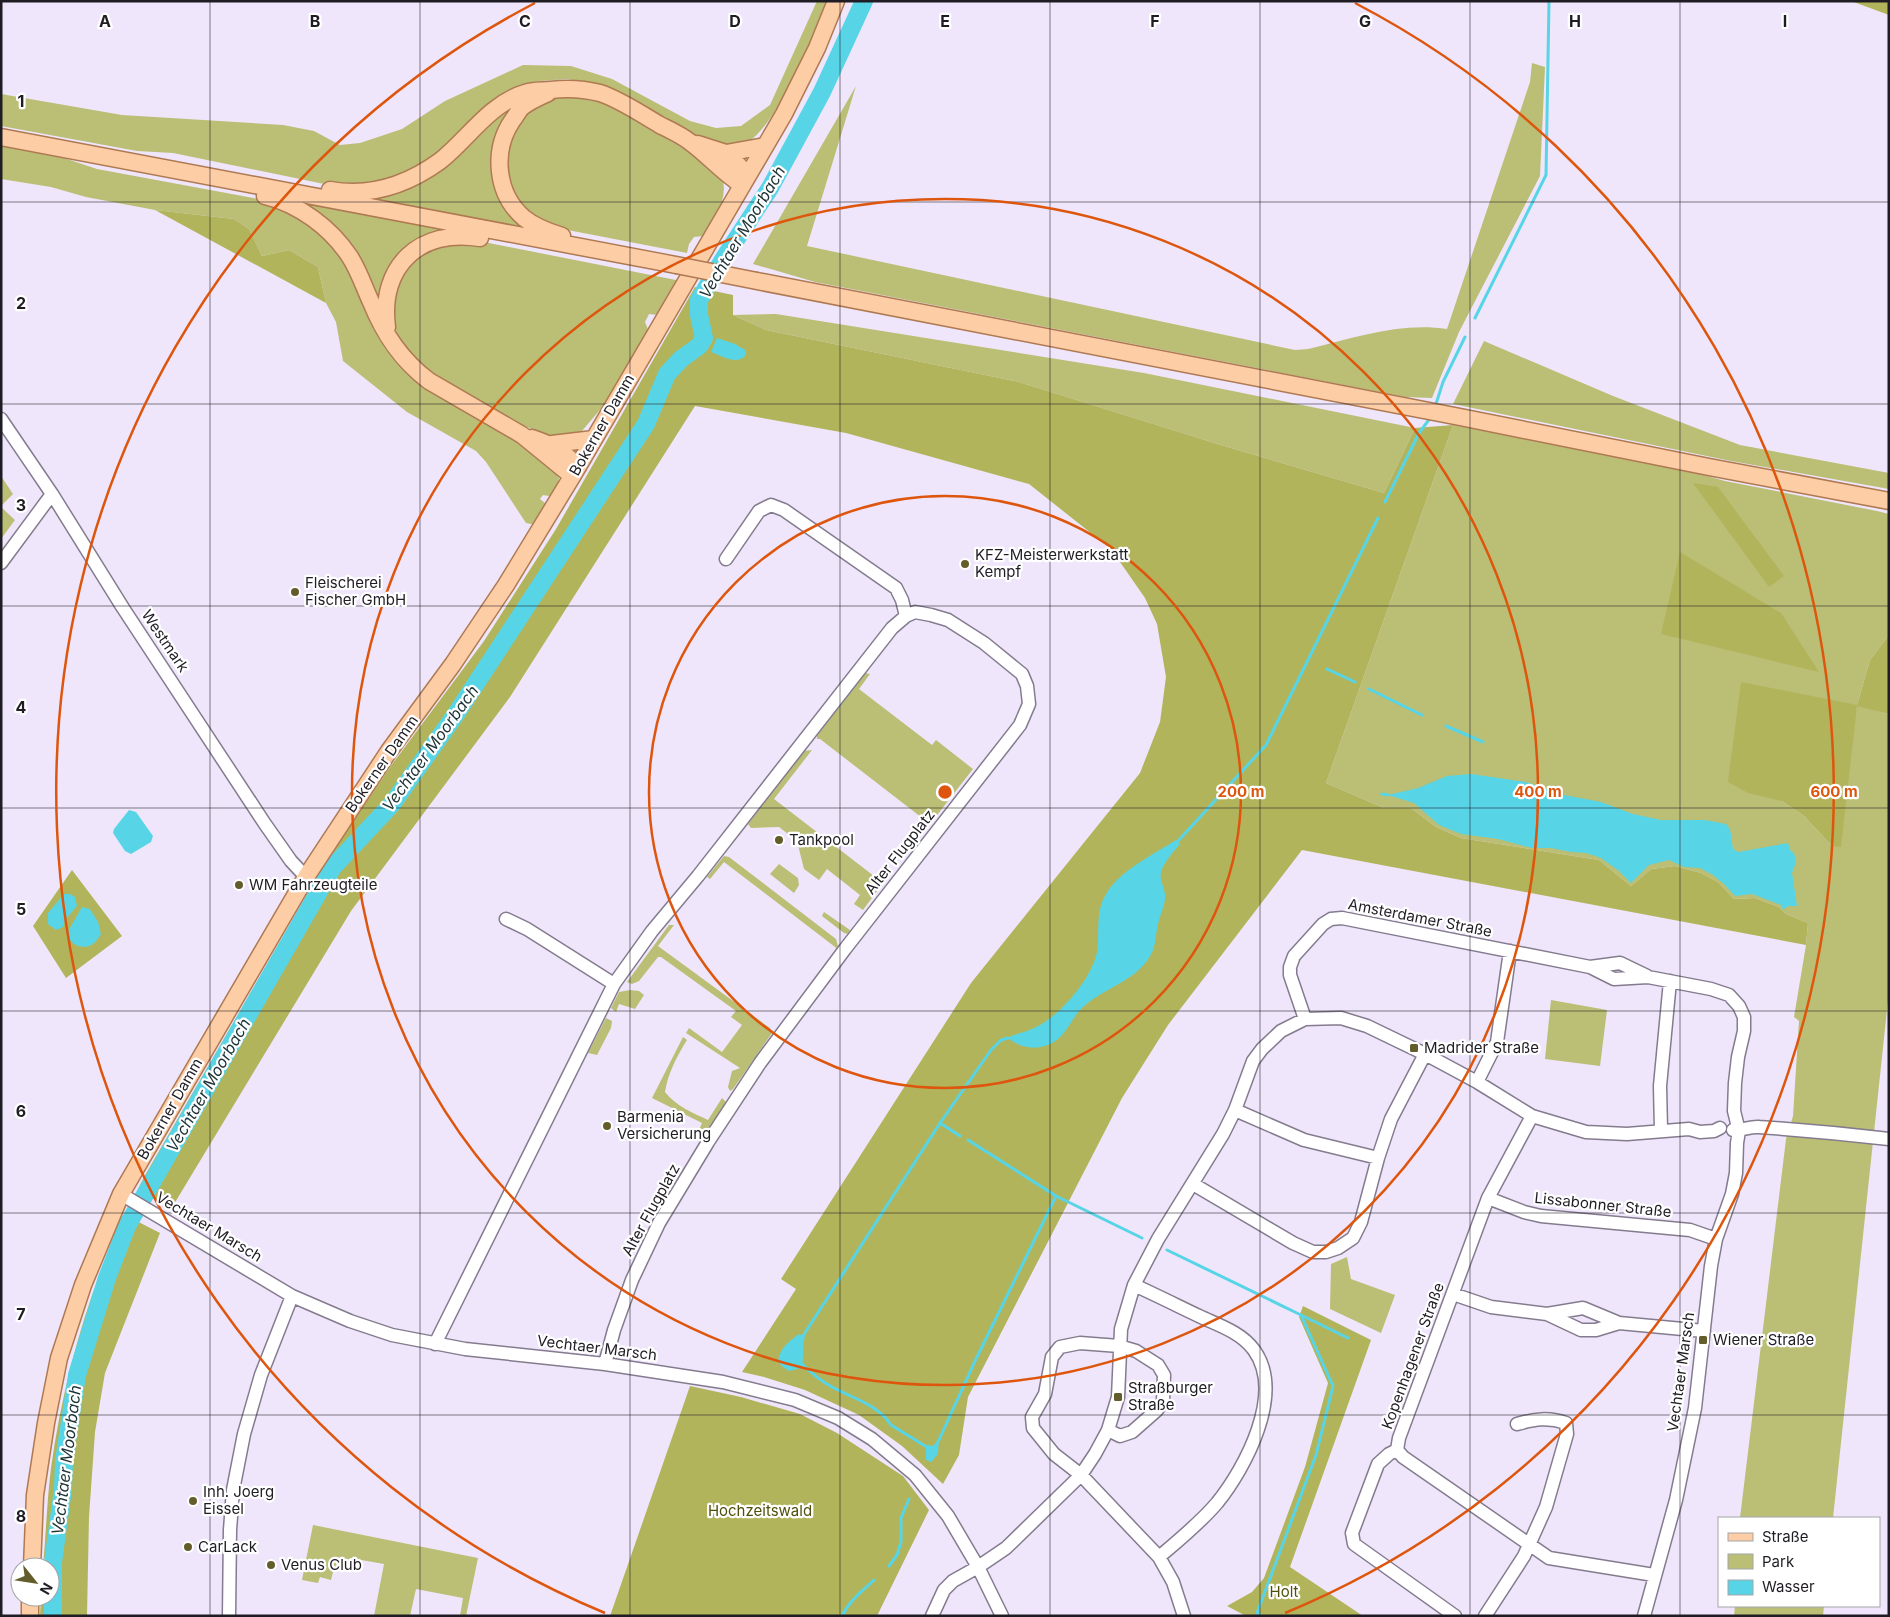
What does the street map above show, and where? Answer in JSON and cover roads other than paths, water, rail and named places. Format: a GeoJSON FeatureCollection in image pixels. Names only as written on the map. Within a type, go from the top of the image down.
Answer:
{"type":"FeatureCollection","features":[{"type":"Feature","properties":{"kind":"main road","name":"Bokerner Damm"},"geometry":{"type":"LineString","coordinates":[[32,1557],[35,1495],[46,1423],[60,1358],[83,1285],[127,1198],[306,877],[389,751],[453,664],[506,584],[576,471],[803,80],[836,1]]}},
{"type":"Feature","properties":{"kind":"main road"},"geometry":{"type":"LineString","coordinates":[[556,89],[538,97],[521,109],[508,128],[501,145],[499,164],[502,185],[511,203],[524,218],[541,229],[604,245],[628,256]]}},
{"type":"Feature","properties":{"kind":"main road"},"geometry":{"type":"LineString","coordinates":[[252,185],[273,180],[341,192],[362,193],[385,189],[406,181],[440,160],[484,118],[512,99],[526,92],[556,89],[587,90],[602,94],[632,108],[689,141],[734,180],[745,180]]}},
{"type":"Feature","properties":{"kind":"main road"},"geometry":{"type":"LineString","coordinates":[[1,137],[676,265],[1460,417],[1709,468],[1889,500]]}},
{"type":"Feature","properties":{"kind":"main road"},"geometry":{"type":"LineString","coordinates":[[689,141],[726,153],[765,146]]}},
{"type":"Feature","properties":{"kind":"main road"},"geometry":{"type":"LineString","coordinates":[[726,153],[745,180]]}},
{"type":"Feature","properties":{"kind":"main road"},"geometry":{"type":"LineString","coordinates":[[207,176],[223,187],[272,198],[290,205],[322,225],[337,239],[351,258],[387,334],[402,358],[422,376],[522,435],[566,471],[576,471]]}},
{"type":"Feature","properties":{"kind":"main road"},"geometry":{"type":"LineString","coordinates":[[387,334],[386,300],[392,277],[404,259],[425,243],[457,236],[538,248],[562,244]]}},
{"type":"Feature","properties":{"kind":"main road"},"geometry":{"type":"LineString","coordinates":[[522,435],[552,444],[565,453],[576,471]]}},
{"type":"Feature","properties":{"kind":"main road"},"geometry":{"type":"LineString","coordinates":[[552,444],[594,439]]}},
{"type":"Feature","properties":{"kind":"main road"},"geometry":{"type":"LineString","coordinates":[[1813,486],[1826,496],[1889,508]]}},
{"type":"Feature","properties":{"kind":"street","name":"Westmark"},"geometry":{"type":"LineString","coordinates":[[1,419],[52,494],[123,608],[265,824],[291,861],[306,877]]}},
{"type":"Feature","properties":{"kind":"street"},"geometry":{"type":"LineString","coordinates":[[1,563],[52,494]]}},
{"type":"Feature","properties":{"kind":"street"},"geometry":{"type":"LineString","coordinates":[[435,1344],[614,984],[652,932],[698,876],[864,662],[892,628],[906,616],[902,600],[896,588],[784,510],[771,505],[759,511],[726,559]]}},
{"type":"Feature","properties":{"kind":"street","name":"Alter Flugplatz"},"geometry":{"type":"LineString","coordinates":[[605,1364],[614,1330],[632,1280],[659,1223],[708,1142],[760,1063],[845,948],[1020,725],[1029,704],[1027,686],[1022,674],[984,643],[948,620],[915,612],[906,616]]}},
{"type":"Feature","properties":{"kind":"street","name":"Amsterdamer Straße"},"geometry":{"type":"LineString","coordinates":[[1305,1019],[1290,975],[1290,967],[1294,956],[1323,924],[1331,919],[1342,918],[1590,967],[1614,979],[1648,977],[1711,989],[1729,995],[1739,1006],[1744,1017],[1744,1031],[1738,1057],[1734,1111],[1739,1131]]}},
{"type":"Feature","properties":{"kind":"street"},"geometry":{"type":"LineString","coordinates":[[506,919],[614,984]]}},
{"type":"Feature","properties":{"kind":"street"},"geometry":{"type":"LineString","coordinates":[[1477,1082],[1497,1042],[1510,951]]}},
{"type":"Feature","properties":{"kind":"street"},"geometry":{"type":"LineString","coordinates":[[1661,1130],[1660,1086],[1670,981]]}},
{"type":"Feature","properties":{"kind":"street"},"geometry":{"type":"LineString","coordinates":[[932,1616],[944,1590],[953,1581],[1006,1548],[1081,1475],[1095,1454],[1108,1430],[1118,1397],[1119,1346],[1125,1313],[1134,1284],[1158,1239],[1193,1184],[1235,1110],[1253,1061],[1262,1049],[1281,1031],[1305,1019],[1341,1018],[1367,1026],[1477,1082],[1532,1116],[1586,1132],[1627,1134],[1689,1129],[1700,1132],[1714,1131],[1720,1128],[1739,1131],[1751,1126],[1889,1139]]}},
{"type":"Feature","properties":{"kind":"street"},"geometry":{"type":"LineString","coordinates":[[1193,1184],[1293,1243],[1314,1252],[1326,1252],[1338,1248],[1353,1238],[1361,1222],[1378,1158],[1391,1119],[1425,1054]]}},
{"type":"Feature","properties":{"kind":"street"},"geometry":{"type":"LineString","coordinates":[[1235,1110],[1304,1140],[1378,1158]]}},
{"type":"Feature","properties":{"kind":"street","name":"Kopenhagener Straße"},"geometry":{"type":"LineString","coordinates":[[1532,1116],[1488,1198],[1399,1438],[1397,1450],[1403,1457],[1549,1558],[1654,1575]]}},
{"type":"Feature","properties":{"kind":"street","name":"Vechtaer Marsch"},"geometry":{"type":"LineString","coordinates":[[1644,1616],[1676,1500],[1691,1428],[1711,1266],[1716,1239],[1732,1194],[1736,1173],[1739,1131]]}},
{"type":"Feature","properties":{"kind":"street","name":"Vechtaer Marsch"},"geometry":{"type":"LineString","coordinates":[[127,1198],[292,1296],[350,1321],[392,1335],[465,1349],[605,1364],[723,1382],[794,1400],[838,1418],[872,1439],[915,1475],[948,1516],[978,1567],[1002,1616]]}},
{"type":"Feature","properties":{"kind":"street","name":"Lissabonner Straße"},"geometry":{"type":"LineString","coordinates":[[1488,1198],[1524,1212],[1541,1216],[1690,1230],[1716,1239]]}},
{"type":"Feature","properties":{"kind":"street"},"geometry":{"type":"LineString","coordinates":[[1134,1284],[1240,1336],[1254,1350],[1262,1366],[1266,1386],[1262,1415],[1246,1459],[1231,1484],[1190,1531],[1158,1557]]}},
{"type":"Feature","properties":{"kind":"street"},"geometry":{"type":"LineString","coordinates":[[1453,1294],[1491,1307],[1547,1314],[1583,1308],[1619,1322],[1704,1331]]}},
{"type":"Feature","properties":{"kind":"street"},"geometry":{"type":"LineString","coordinates":[[229,1616],[230,1530],[233,1490],[244,1434],[260,1375],[292,1296]]}},
{"type":"Feature","properties":{"kind":"street"},"geometry":{"type":"LineString","coordinates":[[1547,1314],[1581,1330],[1596,1330],[1619,1322]]}},
{"type":"Feature","properties":{"kind":"street"},"geometry":{"type":"LineString","coordinates":[[1108,1430],[1120,1436],[1132,1432],[1157,1410],[1163,1401],[1164,1375],[1158,1365],[1136,1352],[1119,1346],[1080,1343],[1060,1347],[1052,1356],[1045,1394],[1032,1418],[1033,1428],[1054,1454],[1081,1475],[1158,1557],[1172,1582],[1184,1616]]}},
{"type":"Feature","properties":{"kind":"street"},"geometry":{"type":"LineString","coordinates":[[1485,1616],[1524,1556],[1546,1507],[1567,1434],[1566,1423],[1557,1420],[1539,1418],[1517,1424]]}},
{"type":"Feature","properties":{"kind":"street"},"geometry":{"type":"LineString","coordinates":[[1397,1450],[1389,1454],[1378,1464],[1352,1533],[1354,1544],[1456,1616]]}},
{"type":"Feature","properties":{"kind":"water"},"geometry":{"type":"Polygon","coordinates":[[[717,338],[735,344],[745,350],[746,355],[738,360],[734,360],[711,352],[717,338]]]}},
{"type":"Feature","properties":{"kind":"water"},"geometry":{"type":"Polygon","coordinates":[[[1471,774],[1526,782],[1564,795],[1601,802],[1633,814],[1661,820],[1705,820],[1726,824],[1730,829],[1733,849],[1738,852],[1788,843],[1790,850],[1794,853],[1796,862],[1792,873],[1797,906],[1788,906],[1783,910],[1781,905],[1752,894],[1735,896],[1713,875],[1700,868],[1684,867],[1669,860],[1649,865],[1631,883],[1619,871],[1601,858],[1586,853],[1551,848],[1532,848],[1498,839],[1461,834],[1439,825],[1414,803],[1388,795],[1418,788],[1447,776],[1471,774]]]}},
{"type":"Feature","properties":{"kind":"water"},"geometry":{"type":"Polygon","coordinates":[[[129,810],[136,812],[153,836],[151,842],[131,854],[125,851],[113,833],[129,810]]]}},
{"type":"Feature","properties":{"kind":"water"},"geometry":{"type":"Polygon","coordinates":[[[1176,840],[1180,844],[1166,862],[1161,873],[1165,902],[1158,924],[1154,947],[1140,969],[1083,1007],[1059,1039],[1054,1042],[1042,1047],[1030,1048],[1019,1045],[1008,1038],[1033,1029],[1045,1022],[1074,995],[1094,962],[1098,945],[1100,909],[1105,896],[1127,871],[1176,840]]]}},
{"type":"Feature","properties":{"kind":"water"},"geometry":{"type":"Polygon","coordinates":[[[64,894],[70,894],[75,897],[77,906],[66,919],[63,927],[56,930],[48,924],[48,913],[64,894]]]}},
{"type":"Feature","properties":{"kind":"water"},"geometry":{"type":"Polygon","coordinates":[[[82,907],[90,909],[98,922],[101,934],[93,944],[85,947],[73,943],[67,933],[82,907]]]}},
{"type":"Feature","properties":{"kind":"water"},"geometry":{"type":"Polygon","coordinates":[[[799,1334],[805,1337],[801,1368],[789,1371],[778,1362],[779,1357],[785,1346],[799,1334]]]}},
{"type":"Feature","properties":{"kind":"water"},"geometry":{"type":"Polygon","coordinates":[[[939,1439],[938,1454],[931,1462],[926,1460],[926,1448],[928,1445],[933,1446],[939,1439]]]}},
{"type":"Feature","properties":{"kind":"waterway","name":"Vechtaer Moorbach"},"geometry":{"type":"LineString","coordinates":[[53,1616],[53,1562],[63,1489],[64,1461],[77,1375],[107,1278],[127,1226],[333,867],[392,804],[456,714],[646,424],[667,374],[681,359],[699,346],[704,338],[699,315],[699,300],[770,188],[822,92],[864,1]]}},
{"type":"Feature","properties":{"kind":"waterway"},"geometry":{"type":"LineString","coordinates":[[1475,318],[1546,175],[1549,1]]}},
{"type":"Feature","properties":{"kind":"waterway"},"geometry":{"type":"LineString","coordinates":[[1435,407],[1443,382],[1465,337]]}},
{"type":"Feature","properties":{"kind":"waterway"},"geometry":{"type":"LineString","coordinates":[[1385,502],[1419,433],[1431,417]]}},
{"type":"Feature","properties":{"kind":"waterway"},"geometry":{"type":"LineString","coordinates":[[1178,841],[1266,745],[1378,518]]}},
{"type":"Feature","properties":{"kind":"waterway"},"geometry":{"type":"LineString","coordinates":[[1327,669],[1355,682]]}},
{"type":"Feature","properties":{"kind":"waterway"},"geometry":{"type":"LineString","coordinates":[[1369,689],[1422,715]]}},
{"type":"Feature","properties":{"kind":"waterway"},"geometry":{"type":"LineString","coordinates":[[1446,726],[1483,742]]}},
{"type":"Feature","properties":{"kind":"waterway"},"geometry":{"type":"LineString","coordinates":[[1382,794],[1388,795]]}},
{"type":"Feature","properties":{"kind":"waterway"},"geometry":{"type":"LineString","coordinates":[[801,1339],[940,1123],[991,1050],[1001,1040],[1008,1038]]}},
{"type":"Feature","properties":{"kind":"waterway"},"geometry":{"type":"LineString","coordinates":[[940,1123],[960,1136]]}},
{"type":"Feature","properties":{"kind":"waterway"},"geometry":{"type":"LineString","coordinates":[[968,1140],[1056,1196],[1142,1238]]}},
{"type":"Feature","properties":{"kind":"waterway"},"geometry":{"type":"LineString","coordinates":[[938,1442],[975,1361],[1056,1196]]}},
{"type":"Feature","properties":{"kind":"waterway"},"geometry":{"type":"LineString","coordinates":[[1167,1250],[1301,1315],[1333,1386],[1316,1455],[1257,1613],[1261,1616]]}},
{"type":"Feature","properties":{"kind":"waterway"},"geometry":{"type":"LineString","coordinates":[[1301,1315],[1348,1338]]}},
{"type":"Feature","properties":{"kind":"waterway"},"geometry":{"type":"LineString","coordinates":[[801,1363],[824,1382],[880,1412],[891,1425],[930,1449]]}},
{"type":"Feature","properties":{"kind":"waterway"},"geometry":{"type":"LineString","coordinates":[[889,1566],[897,1555],[901,1542],[901,1518],[909,1499]]}},
{"type":"Feature","properties":{"kind":"waterway"},"geometry":{"type":"LineString","coordinates":[[842,1616],[852,1601],[874,1580]]}},
{"type":"Feature","properties":{"kind":"place","name":"KFZ-Meisterwerkstatt Kempf"},"geometry":{"type":"Point","coordinates":[965,564]}},
{"type":"Feature","properties":{"kind":"place","name":"Fleischerei Fischer GmbH"},"geometry":{"type":"Point","coordinates":[295,592]}},
{"type":"Feature","properties":{"kind":"place","name":"Tankpool"},"geometry":{"type":"Point","coordinates":[779,840]}},
{"type":"Feature","properties":{"kind":"place","name":"WM Fahrzeugteile"},"geometry":{"type":"Point","coordinates":[239,885]}},
{"type":"Feature","properties":{"kind":"place","name":"Madrider Straße"},"geometry":{"type":"Point","coordinates":[1414,1048]}},
{"type":"Feature","properties":{"kind":"place","name":"Barmenia Versicherung"},"geometry":{"type":"Point","coordinates":[607,1126]}},
{"type":"Feature","properties":{"kind":"place","name":"Wiener Straße"},"geometry":{"type":"Point","coordinates":[1703,1340]}},
{"type":"Feature","properties":{"kind":"place","name":"Straßburger Straße"},"geometry":{"type":"Point","coordinates":[1118,1397]}},
{"type":"Feature","properties":{"kind":"place","name":"Inh. Joerg Eissel"},"geometry":{"type":"Point","coordinates":[193,1501]}},
{"type":"Feature","properties":{"kind":"place","name":"CarLack"},"geometry":{"type":"Point","coordinates":[188,1547]}},
{"type":"Feature","properties":{"kind":"place","name":"Venus Club"},"geometry":{"type":"Point","coordinates":[271,1565]}},
{"type":"Feature","properties":{"kind":"park label","name":"Hochzeitswald"},"geometry":{"type":"Point","coordinates":[760,1511]}},
{"type":"Feature","properties":{"kind":"park label","name":"Holt"},"geometry":{"type":"Point","coordinates":[1284,1592]}}]}
